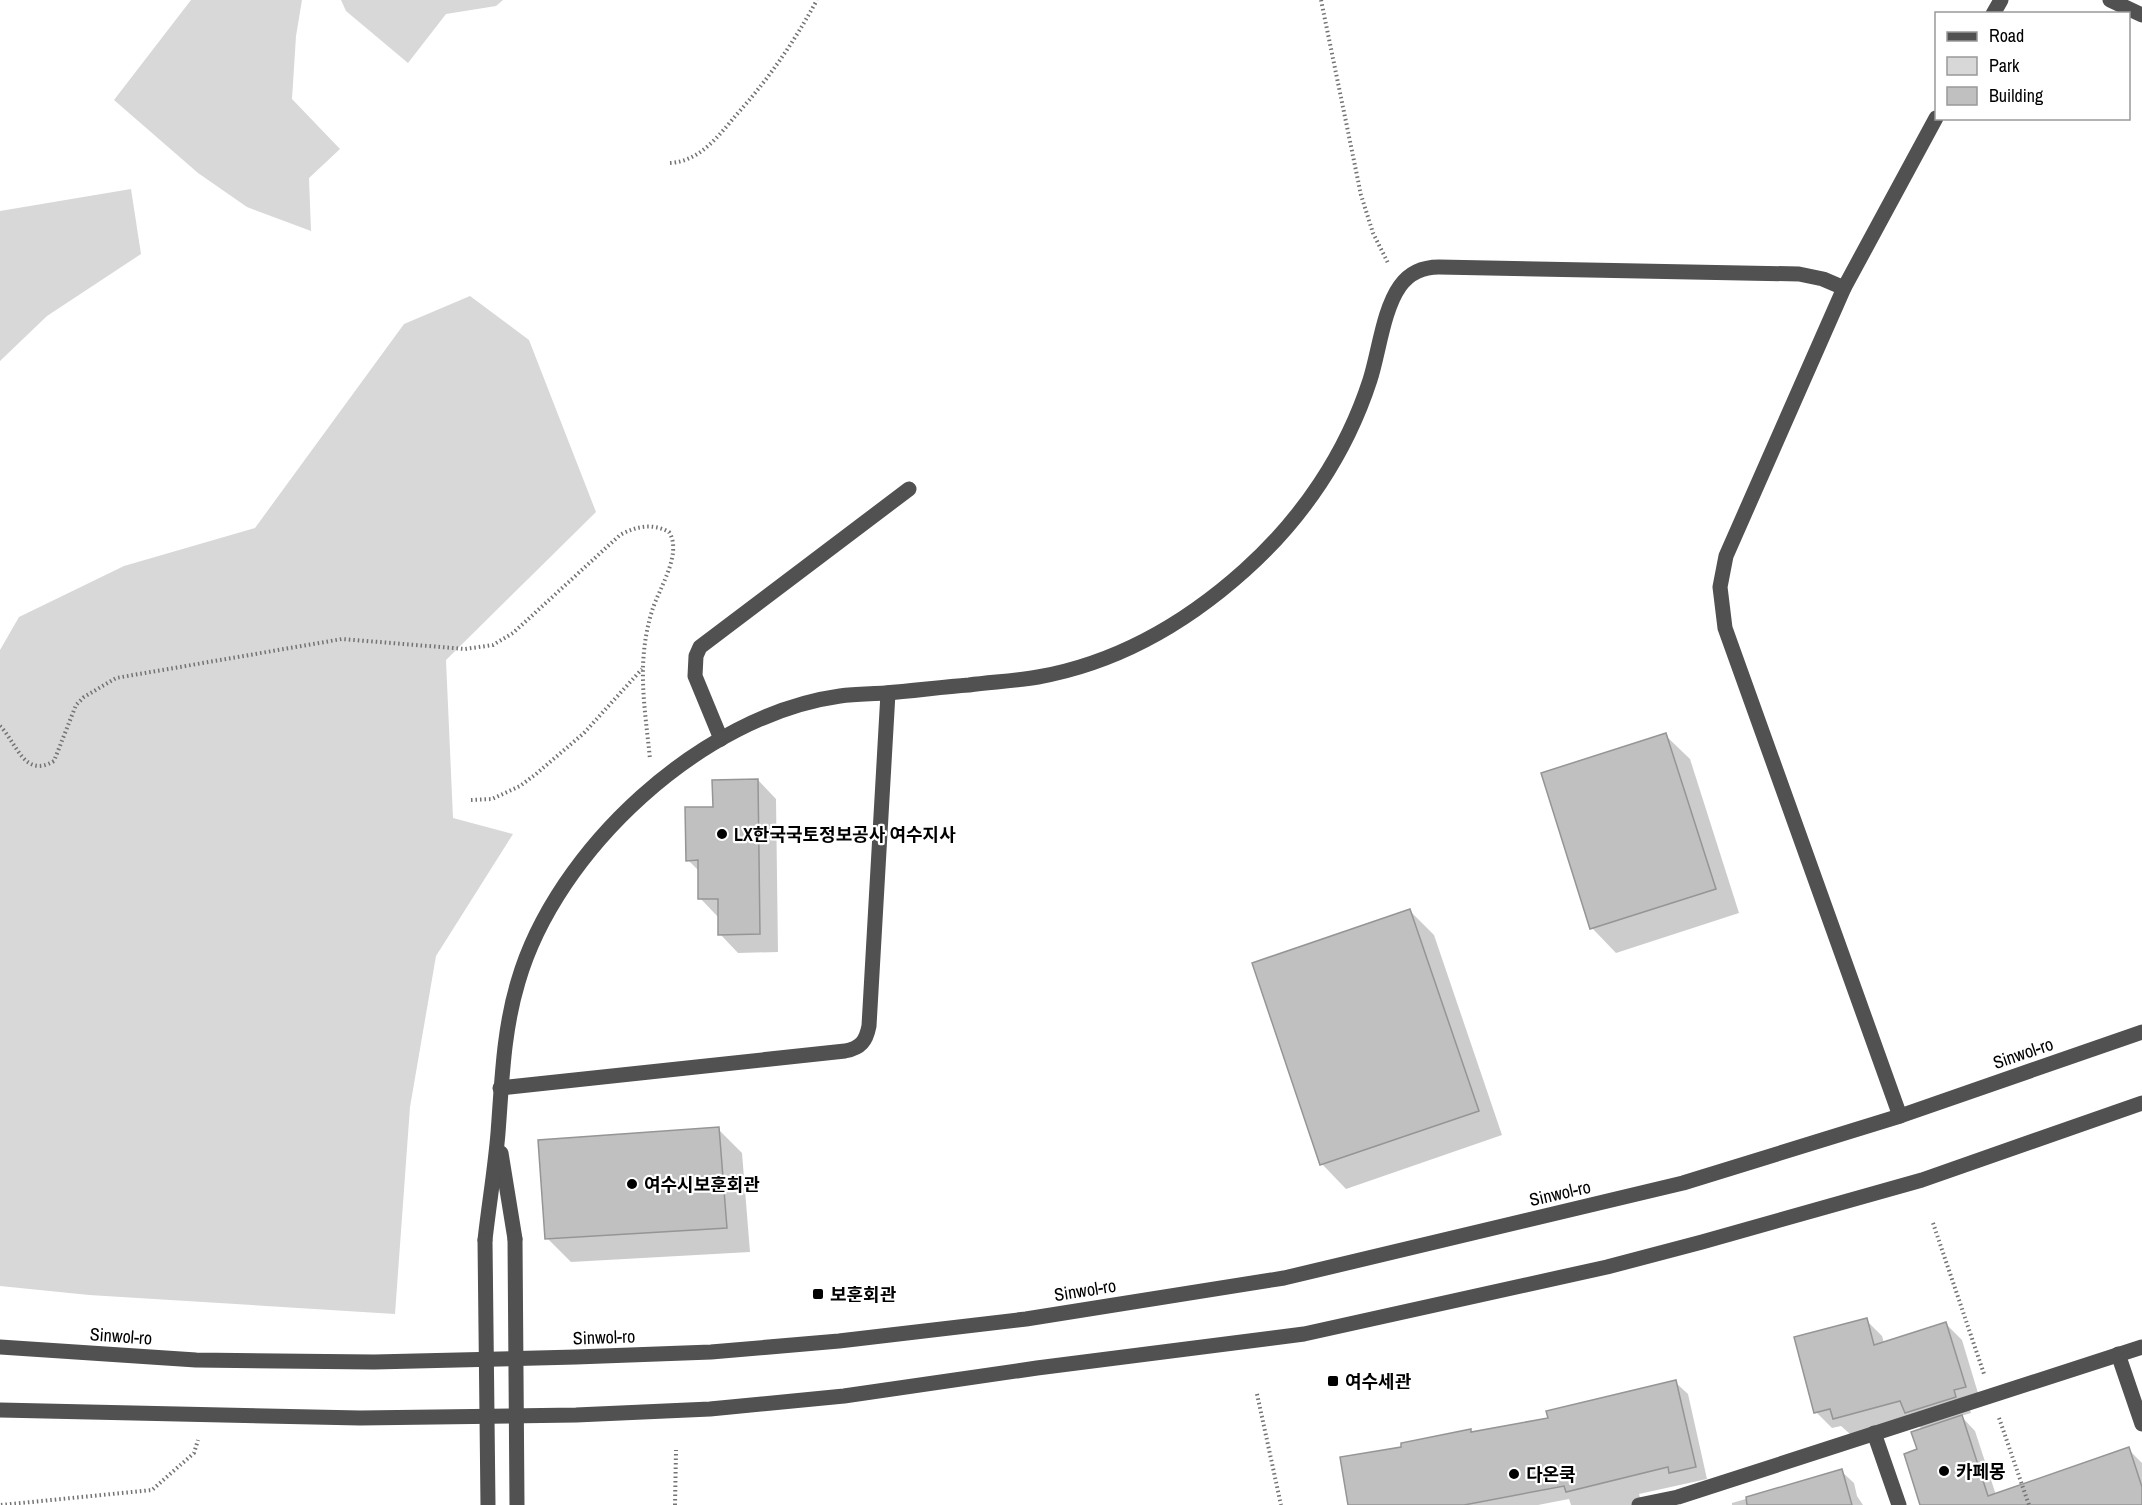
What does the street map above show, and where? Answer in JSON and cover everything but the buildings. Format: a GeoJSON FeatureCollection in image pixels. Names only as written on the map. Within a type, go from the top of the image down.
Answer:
{"type":"FeatureCollection","features":[{"type":"Feature","properties":{"kind":"street"},"geometry":{"type":"LineString","coordinates":[[2110,0],[2142,15]]}},
{"type":"Feature","properties":{"kind":"street"},"geometry":{"type":"LineString","coordinates":[[1900,1116],[1725,628],[1720,587],[1726,555],[1844,288],[1935,120]]}},
{"type":"Feature","properties":{"kind":"street"},"geometry":{"type":"LineString","coordinates":[[488,1505],[485,1240],[498,1135],[504,1047],[510,1010],[518,979],[542,921],[573,870],[612,825],[652,787],[721,740],[770,715],[800,704],[841,695],[888,693],[1016,680],[1074,669],[1126,650],[1160,633],[1193,612],[1259,558],[1290,525],[1318,487],[1343,447],[1361,407],[1392,301],[1402,284],[1417,271],[1428,267],[1439,267],[1799,274],[1823,279],[1844,288]]}},
{"type":"Feature","properties":{"kind":"street"},"geometry":{"type":"LineString","coordinates":[[721,740],[695,676],[696,656],[700,647],[909,489]]}},
{"type":"Feature","properties":{"kind":"street"},"geometry":{"type":"LineString","coordinates":[[500,1088],[845,1052],[862,1045],[869,1026],[888,693]]}},
{"type":"Feature","properties":{"kind":"street","name":"Sinwol-ro"},"geometry":{"type":"LineString","coordinates":[[0,1347],[196,1360],[375,1362],[576,1357],[711,1352],[839,1341],[1026,1319],[1284,1278],[1683,1183],[1900,1116],[2142,1032]]}},
{"type":"Feature","properties":{"kind":"street"},"geometry":{"type":"LineString","coordinates":[[0,1410],[360,1418],[576,1415],[710,1409],[844,1396],[1037,1368],[1304,1334],[1607,1268],[1702,1242],[1922,1180],[2142,1104]]}},
{"type":"Feature","properties":{"kind":"street"},"geometry":{"type":"LineString","coordinates":[[498,1135],[515,1239],[517,1505]]}},
{"type":"Feature","properties":{"kind":"street"},"geometry":{"type":"LineString","coordinates":[[1639,1505],[1679,1501],[1874,1433],[2142,1347]]}},
{"type":"Feature","properties":{"kind":"street"},"geometry":{"type":"LineString","coordinates":[[2118,1354],[2142,1425]]}},
{"type":"Feature","properties":{"kind":"street"},"geometry":{"type":"LineString","coordinates":[[1874,1433],[1899,1505]]}},
{"type":"Feature","properties":{"kind":"path"},"geometry":{"type":"LineString","coordinates":[[670,164],[688,160],[710,145],[778,65],[817,0]]}},
{"type":"Feature","properties":{"kind":"path"},"geometry":{"type":"LineString","coordinates":[[1322,0],[1366,214],[1376,239],[1402,284]]}},
{"type":"Feature","properties":{"kind":"path"},"geometry":{"type":"LineString","coordinates":[[0,726],[28,764],[37,767],[54,761],[76,705],[84,697],[116,678],[342,639],[465,649],[493,645],[513,633],[616,538],[629,530],[647,527],[666,530],[674,543],[669,567],[652,610],[643,668],[642,684],[652,787]]}},
{"type":"Feature","properties":{"kind":"path"},"geometry":{"type":"LineString","coordinates":[[471,800],[492,799],[520,786],[536,774],[584,733],[643,668]]}},
{"type":"Feature","properties":{"kind":"path"},"geometry":{"type":"LineString","coordinates":[[1933,1223],[2029,1505]]}},
{"type":"Feature","properties":{"kind":"path"},"geometry":{"type":"LineString","coordinates":[[1257,1394],[1281,1505]]}},
{"type":"Feature","properties":{"kind":"path"},"geometry":{"type":"LineString","coordinates":[[1,1505],[152,1490],[194,1453],[206,1415]]}},
{"type":"Feature","properties":{"kind":"path"},"geometry":{"type":"LineString","coordinates":[[675,1505],[676,1450]]}},
{"type":"Feature","properties":{"kind":"green space"},"geometry":{"type":"Polygon","coordinates":[[[191,0],[302,0],[296,36],[292,99],[340,149],[309,178],[311,231],[247,207],[198,173],[114,100],[191,0]]]}},
{"type":"Feature","properties":{"kind":"green space"},"geometry":{"type":"Polygon","coordinates":[[[341,0],[503,0],[496,6],[446,14],[408,63],[346,11],[341,0]]]}},
{"type":"Feature","properties":{"kind":"green space"},"geometry":{"type":"Polygon","coordinates":[[[131,189],[141,254],[47,316],[0,361],[0,211],[131,189]]]}},
{"type":"Feature","properties":{"kind":"green space"},"geometry":{"type":"Polygon","coordinates":[[[470,296],[529,340],[596,512],[446,660],[453,818],[513,834],[436,956],[410,1107],[395,1314],[89,1295],[0,1286],[0,650],[19,617],[124,566],[255,528],[404,324],[470,296]]]}},
{"type":"Feature","properties":{"kind":"place","name":"LX한국국토정보공사 여수지사"},"geometry":{"type":"Point","coordinates":[722,834]}},
{"type":"Feature","properties":{"kind":"place","name":"여수시보훈회관"},"geometry":{"type":"Point","coordinates":[632,1184]}},
{"type":"Feature","properties":{"kind":"place","name":"보훈회관"},"geometry":{"type":"Point","coordinates":[818,1294]}},
{"type":"Feature","properties":{"kind":"place","name":"여수세관"},"geometry":{"type":"Point","coordinates":[1333,1381]}},
{"type":"Feature","properties":{"kind":"place","name":"카페몽"},"geometry":{"type":"Point","coordinates":[1944,1471]}},
{"type":"Feature","properties":{"kind":"place","name":"다온쿡"},"geometry":{"type":"Point","coordinates":[1514,1474]}}]}
